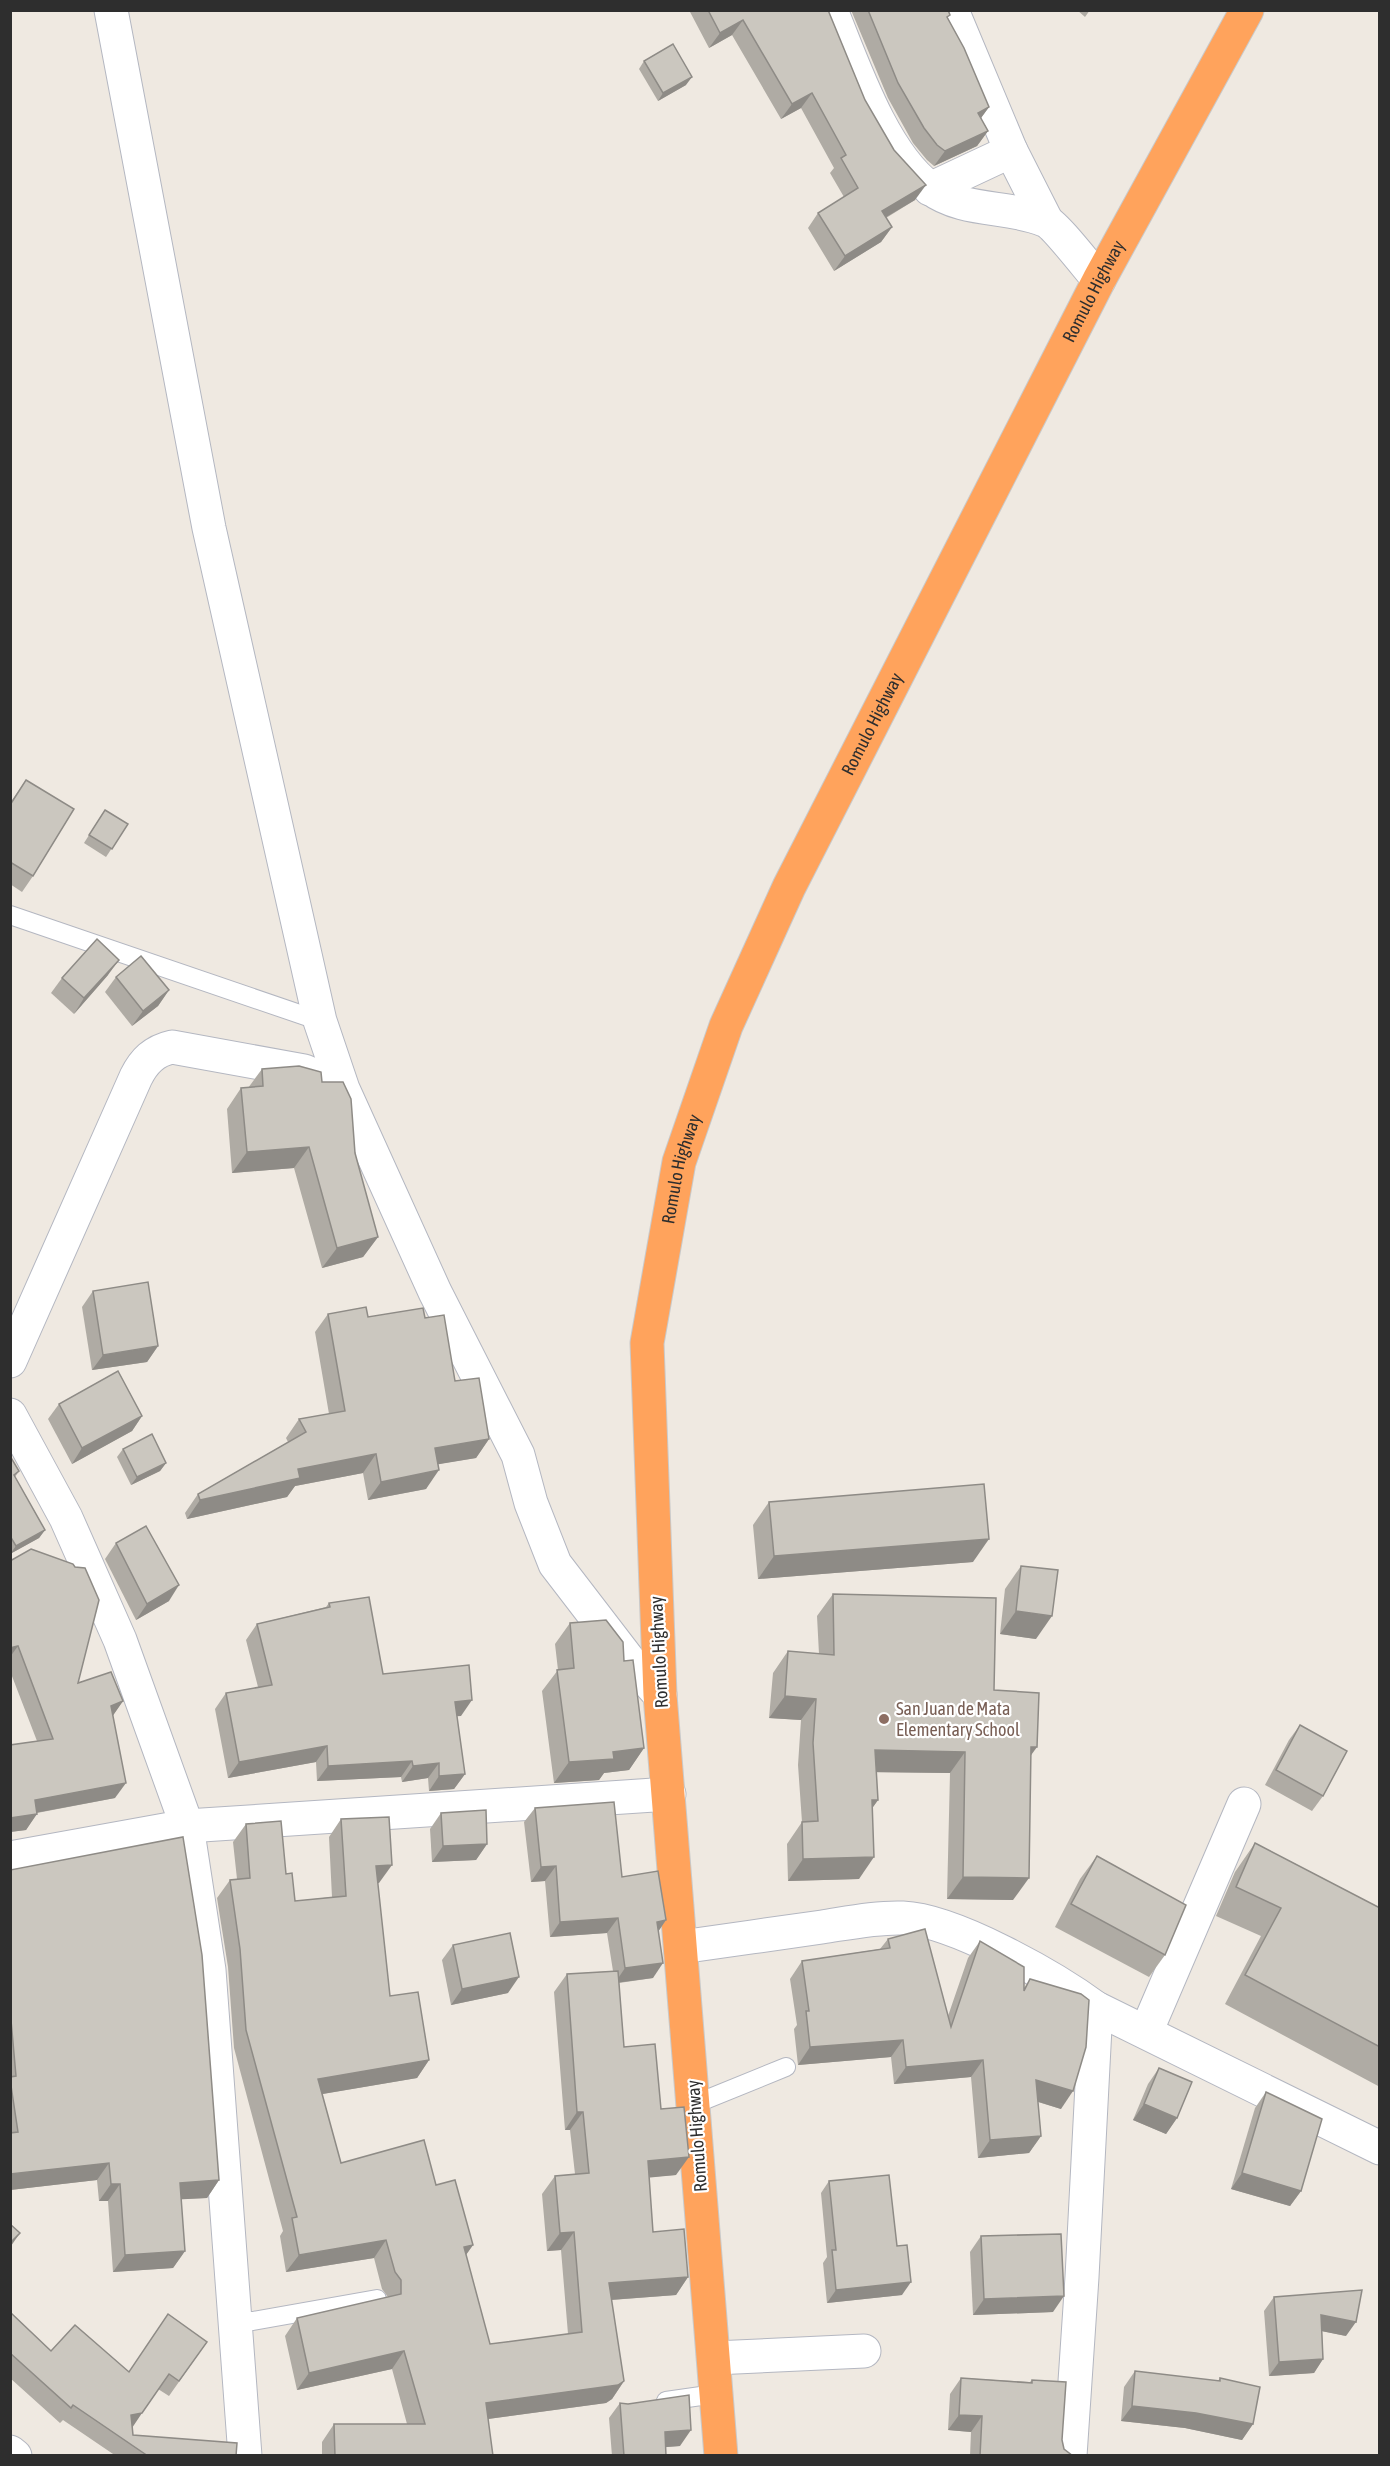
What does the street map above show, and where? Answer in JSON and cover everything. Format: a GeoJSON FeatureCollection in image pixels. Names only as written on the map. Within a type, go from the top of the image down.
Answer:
{"type":"FeatureCollection","features":[{"type":"Feature","properties":{"kind":"highway","name":"Romulo Highway"},"geometry":{"type":"LineString","coordinates":[[721,2456],[695,2104],[660,1695],[647,1343],[679,1162],[726,1026],[789,887],[1100,280],[1247,10]]}},
{"type":"Feature","properties":{"kind":"street"},"geometry":{"type":"LineString","coordinates":[[111,10],[209,528],[320,1021],[343,1089],[450,1324],[518,1455],[531,1503],[555,1564],[631,1663],[660,1695]]}},
{"type":"Feature","properties":{"kind":"street"},"geometry":{"type":"LineString","coordinates":[[831,10],[871,108],[900,156],[930,189],[963,204],[1046,220]]}},
{"type":"Feature","properties":{"kind":"street"},"geometry":{"type":"LineString","coordinates":[[951,10],[1011,151],[1046,220],[1100,280]]}},
{"type":"Feature","properties":{"kind":"street"},"geometry":{"type":"LineString","coordinates":[[930,189],[1011,151]]}},
{"type":"Feature","properties":{"kind":"street"},"geometry":{"type":"LineString","coordinates":[[10,1361],[142,1064],[153,1054],[172,1047],[304,1071],[343,1089]]}},
{"type":"Feature","properties":{"kind":"street"},"geometry":{"type":"LineString","coordinates":[[10,1415],[66,1518],[120,1640],[187,1826],[209,1970],[233,2322],[245,2456]]}},
{"type":"Feature","properties":{"kind":"street"},"geometry":{"type":"LineString","coordinates":[[10,1858],[187,1826],[669,1794]]}},
{"type":"Feature","properties":{"kind":"street"},"geometry":{"type":"LineString","coordinates":[[1146,2032],[1244,1804]]}},
{"type":"Feature","properties":{"kind":"street"},"geometry":{"type":"LineString","coordinates":[[681,1947],[903,1918],[934,1923],[967,1934],[1077,1994],[1096,2008],[1380,2148]]}},
{"type":"Feature","properties":{"kind":"street"},"geometry":{"type":"LineString","coordinates":[[1070,2456],[1096,2008]]}},
{"type":"Feature","properties":{"kind":"street"},"geometry":{"type":"LineString","coordinates":[[714,2358],[864,2350]]}},
{"type":"Feature","properties":{"kind":"street"},"geometry":{"type":"LineString","coordinates":[[10,2452],[15,2456]]}},
{"type":"Feature","properties":{"kind":"lane"},"geometry":{"type":"LineString","coordinates":[[10,915],[320,1021]]}},
{"type":"Feature","properties":{"kind":"lane"},"geometry":{"type":"LineString","coordinates":[[695,2104],[786,2067]]}},
{"type":"Feature","properties":{"kind":"lane"},"geometry":{"type":"LineString","coordinates":[[233,2322],[253,2321],[376,2299]]}},
{"type":"Feature","properties":{"kind":"lane"},"geometry":{"type":"LineString","coordinates":[[648,2404],[715,2394]]}},
{"type":"Feature","properties":{"kind":"building"},"geometry":{"type":"Polygon","coordinates":[[[708,10],[828,10],[865,100],[894,150],[926,185],[882,211],[892,227],[845,256],[818,213],[858,188],[841,158],[846,155],[812,93],[792,104],[743,20],[720,33],[708,10]]]}},
{"type":"Feature","properties":{"kind":"building"},"geometry":{"type":"Polygon","coordinates":[[[868,10],[948,10],[950,15],[947,17],[964,48],[989,107],[978,113],[988,131],[945,151],[937,145],[924,128],[898,83],[868,10]]]}},
{"type":"Feature","properties":{"kind":"building"},"geometry":{"type":"Polygon","coordinates":[[[673,44],[692,77],[663,93],[644,61],[673,44]]]}},
{"type":"Feature","properties":{"kind":"building"},"geometry":{"type":"Polygon","coordinates":[[[26,780],[74,809],[33,876],[10,862],[10,805],[26,780]]]}},
{"type":"Feature","properties":{"kind":"building"},"geometry":{"type":"Polygon","coordinates":[[[105,810],[128,824],[112,849],[89,835],[105,810]]]}},
{"type":"Feature","properties":{"kind":"building"},"geometry":{"type":"Polygon","coordinates":[[[97,939],[119,960],[84,998],[62,978],[97,939]]]}},
{"type":"Feature","properties":{"kind":"building"},"geometry":{"type":"Polygon","coordinates":[[[141,956],[169,990],[143,1011],[116,977],[141,956]]]}},
{"type":"Feature","properties":{"kind":"building"},"geometry":{"type":"Polygon","coordinates":[[[299,1066],[321,1072],[322,1082],[343,1082],[351,1099],[355,1153],[378,1237],[337,1248],[309,1147],[247,1152],[241,1088],[263,1086],[262,1069],[299,1066]]]}},
{"type":"Feature","properties":{"kind":"building"},"geometry":{"type":"Polygon","coordinates":[[[148,1282],[158,1346],[103,1355],[93,1291],[148,1282]]]}},
{"type":"Feature","properties":{"kind":"building"},"geometry":{"type":"Polygon","coordinates":[[[366,1307],[368,1317],[423,1308],[425,1318],[444,1315],[455,1381],[479,1378],[489,1439],[435,1448],[439,1470],[381,1482],[376,1454],[298,1469],[300,1478],[200,1500],[198,1494],[306,1432],[299,1419],[345,1411],[328,1314],[366,1307]]]}},
{"type":"Feature","properties":{"kind":"building"},"geometry":{"type":"Polygon","coordinates":[[[118,1371],[142,1416],[82,1448],[59,1404],[118,1371]]]}},
{"type":"Feature","properties":{"kind":"building"},"geometry":{"type":"Polygon","coordinates":[[[152,1434],[166,1463],[137,1477],[123,1449],[152,1434]]]}},
{"type":"Feature","properties":{"kind":"building"},"geometry":{"type":"Polygon","coordinates":[[[10,1456],[19,1471],[14,1475],[45,1530],[16,1546],[10,1536],[10,1456]]]}},
{"type":"Feature","properties":{"kind":"building"},"geometry":{"type":"Polygon","coordinates":[[[984,1484],[989,1539],[774,1556],[769,1502],[984,1484]]]}},
{"type":"Feature","properties":{"kind":"building"},"geometry":{"type":"Polygon","coordinates":[[[146,1526],[179,1585],[147,1604],[116,1543],[146,1526]]]}},
{"type":"Feature","properties":{"kind":"building"},"geometry":{"type":"Polygon","coordinates":[[[31,1549],[73,1564],[75,1567],[85,1568],[99,1600],[78,1683],[111,1672],[123,1701],[111,1706],[126,1783],[35,1800],[37,1814],[10,1818],[10,1745],[53,1739],[18,1646],[10,1648],[10,1561],[31,1549]]]}},
{"type":"Feature","properties":{"kind":"building"},"geometry":{"type":"Polygon","coordinates":[[[1021,1566],[1058,1570],[1052,1616],[1016,1611],[1021,1566]]]}},
{"type":"Feature","properties":{"kind":"building"},"geometry":{"type":"Polygon","coordinates":[[[833,1594],[996,1598],[994,1690],[1039,1693],[1037,1747],[1031,1747],[1029,1878],[963,1877],[965,1752],[875,1750],[878,1800],[872,1800],[874,1857],[803,1859],[802,1822],[818,1821],[813,1743],[816,1699],[785,1696],[788,1651],[834,1655],[833,1594]]]}},
{"type":"Feature","properties":{"kind":"building"},"geometry":{"type":"Polygon","coordinates":[[[369,1597],[383,1674],[469,1665],[472,1700],[455,1702],[465,1774],[439,1776],[439,1763],[413,1766],[412,1761],[328,1766],[327,1746],[239,1762],[226,1693],[272,1685],[257,1624],[330,1607],[329,1603],[369,1597]]]}},
{"type":"Feature","properties":{"kind":"building"},"geometry":{"type":"Polygon","coordinates":[[[606,1620],[623,1642],[624,1661],[633,1660],[644,1748],[613,1752],[614,1759],[569,1762],[557,1670],[574,1668],[570,1623],[606,1620]]]}},
{"type":"Feature","properties":{"kind":"building"},"geometry":{"type":"Polygon","coordinates":[[[1300,1725],[1347,1751],[1323,1796],[1276,1770],[1300,1725]]]}},
{"type":"Feature","properties":{"kind":"building"},"geometry":{"type":"Polygon","coordinates":[[[614,1802],[622,1877],[658,1871],[666,1920],[657,1922],[663,1963],[625,1968],[618,1918],[560,1922],[556,1866],[541,1867],[535,1808],[614,1802]]]}},
{"type":"Feature","properties":{"kind":"building"},"geometry":{"type":"Polygon","coordinates":[[[486,1810],[487,1844],[443,1846],[441,1813],[486,1810]]]}},
{"type":"Feature","properties":{"kind":"building"},"geometry":{"type":"Polygon","coordinates":[[[389,1817],[392,1865],[376,1866],[390,1996],[418,1992],[429,2060],[318,2079],[341,2163],[424,2140],[436,2185],[455,2180],[473,2245],[464,2247],[490,2344],[582,2332],[574,2232],[560,2233],[555,2176],[589,2173],[583,2112],[577,2112],[567,1974],[618,1971],[624,2047],[655,2044],[661,2109],[684,2107],[689,2157],[648,2161],[653,2232],[684,2229],[688,2277],[609,2283],[624,2381],[618,2385],[486,2403],[493,2456],[335,2456],[334,2424],[425,2424],[404,2351],[309,2373],[297,2318],[401,2294],[401,2280],[395,2272],[386,2240],[299,2255],[292,2218],[297,2217],[246,2030],[240,1949],[230,1880],[250,1878],[246,1824],[281,1821],[286,1874],[292,1873],[295,1901],[346,1896],[341,1819],[389,1817]]]}},
{"type":"Feature","properties":{"kind":"building"},"geometry":{"type":"Polygon","coordinates":[[[183,1837],[202,1955],[219,2180],[180,2183],[185,2251],[125,2255],[120,2184],[111,2184],[109,2163],[10,2174],[10,2133],[18,2132],[10,2079],[16,2076],[10,2009],[10,1870],[183,1837]]]}},
{"type":"Feature","properties":{"kind":"building"},"geometry":{"type":"Polygon","coordinates":[[[1255,1843],[1380,1908],[1380,2047],[1245,1975],[1281,1908],[1236,1887],[1255,1843]]]}},
{"type":"Feature","properties":{"kind":"building"},"geometry":{"type":"Polygon","coordinates":[[[1097,1856],[1186,1905],[1165,1955],[1071,1904],[1097,1856]]]}},
{"type":"Feature","properties":{"kind":"building"},"geometry":{"type":"Polygon","coordinates":[[[925,1929],[951,2027],[980,1941],[1024,1967],[1024,1991],[1030,1979],[1081,1994],[1089,2000],[1086,2047],[1073,2091],[1036,2080],[1041,2136],[990,2140],[983,2060],[906,2067],[903,2040],[810,2047],[806,2011],[809,2011],[802,1961],[890,1948],[888,1939],[925,1929]]]}},
{"type":"Feature","properties":{"kind":"building"},"geometry":{"type":"Polygon","coordinates":[[[510,1933],[519,1977],[462,1989],[453,1945],[510,1933]]]}},
{"type":"Feature","properties":{"kind":"building"},"geometry":{"type":"Polygon","coordinates":[[[1159,2068],[1192,2082],[1177,2118],[1144,2104],[1159,2068]]]}},
{"type":"Feature","properties":{"kind":"building"},"geometry":{"type":"Polygon","coordinates":[[[1266,2092],[1322,2119],[1301,2191],[1242,2173],[1266,2092]]]}},
{"type":"Feature","properties":{"kind":"building"},"geometry":{"type":"Polygon","coordinates":[[[889,2175],[897,2246],[907,2245],[911,2282],[836,2290],[832,2250],[836,2250],[829,2181],[889,2175]]]}},
{"type":"Feature","properties":{"kind":"building"},"geometry":{"type":"Polygon","coordinates":[[[10,2224],[20,2233],[10,2243],[10,2224]]]}},
{"type":"Feature","properties":{"kind":"building"},"geometry":{"type":"Polygon","coordinates":[[[1061,2234],[1064,2296],[984,2299],[981,2236],[1061,2234]]]}},
{"type":"Feature","properties":{"kind":"building"},"geometry":{"type":"Polygon","coordinates":[[[1362,2290],[1356,2322],[1321,2315],[1323,2359],[1279,2362],[1274,2297],[1362,2290]]]}},
{"type":"Feature","properties":{"kind":"building"},"geometry":{"type":"Polygon","coordinates":[[[10,2312],[51,2351],[75,2325],[129,2372],[168,2314],[207,2342],[179,2381],[169,2374],[142,2413],[131,2415],[133,2435],[237,2443],[236,2456],[148,2456],[73,2405],[71,2408],[10,2353],[10,2312]]]}},
{"type":"Feature","properties":{"kind":"building"},"geometry":{"type":"Polygon","coordinates":[[[1135,2371],[1220,2381],[1220,2378],[1260,2387],[1253,2424],[1196,2413],[1132,2406],[1135,2371]]]}},
{"type":"Feature","properties":{"kind":"building"},"geometry":{"type":"Polygon","coordinates":[[[961,2378],[1032,2383],[1032,2380],[1066,2382],[1062,2440],[1064,2449],[1073,2456],[980,2456],[982,2416],[959,2415],[961,2378]]]}},
{"type":"Feature","properties":{"kind":"building"},"geometry":{"type":"Polygon","coordinates":[[[689,2395],[691,2430],[665,2432],[666,2456],[624,2456],[620,2403],[628,2404],[689,2395]]]}},
{"type":"Feature","properties":{"kind":"place","name":"San Juan de Mata Elementary School"},"geometry":{"type":"Point","coordinates":[884,1719]}}]}
